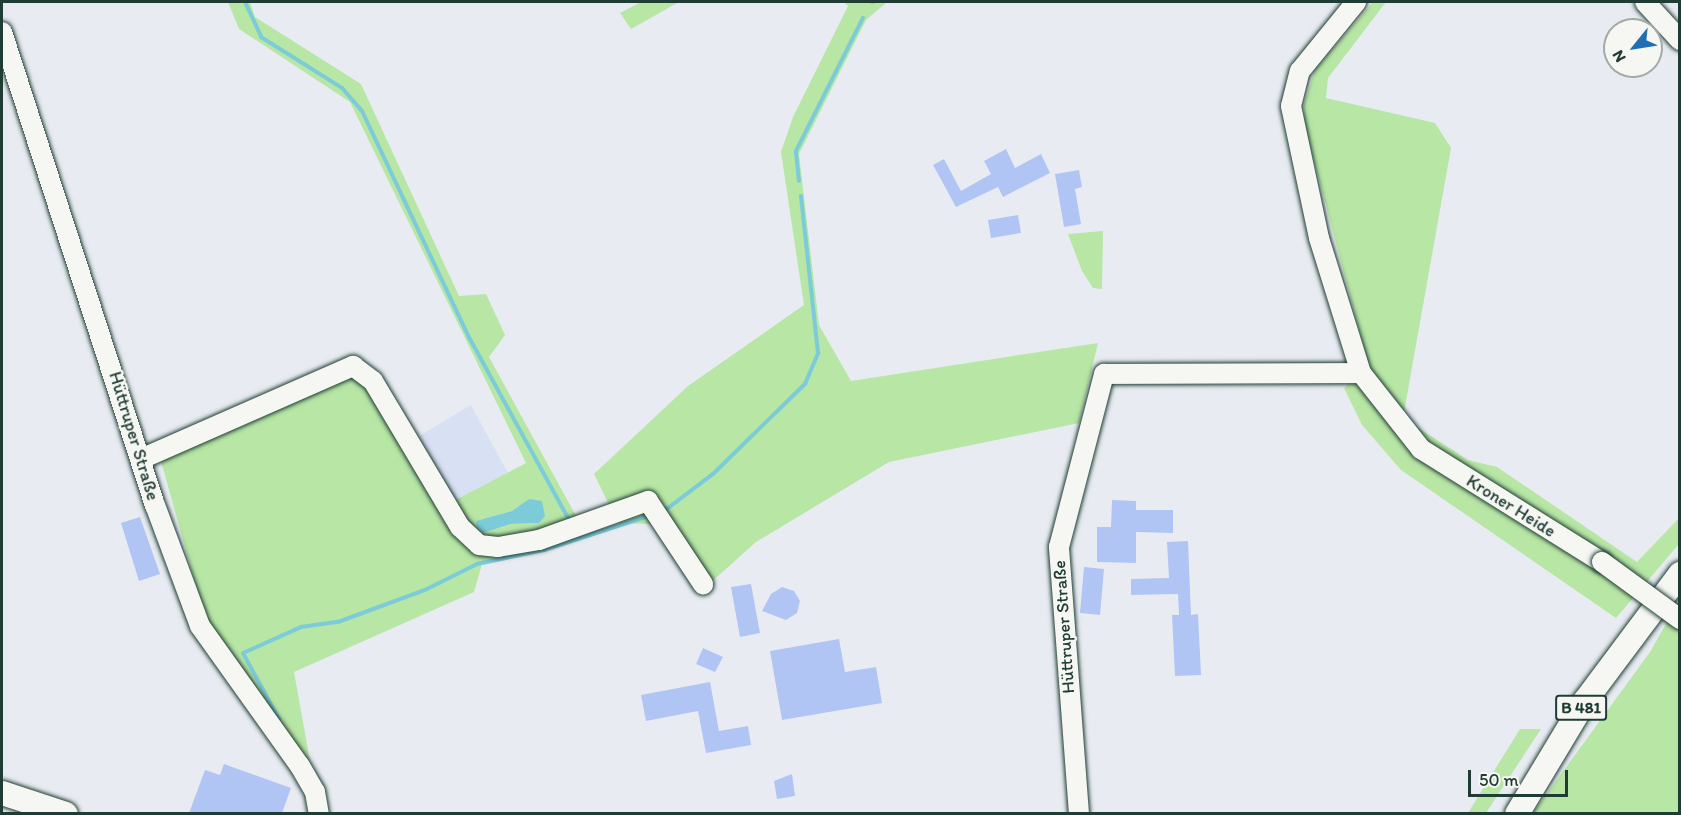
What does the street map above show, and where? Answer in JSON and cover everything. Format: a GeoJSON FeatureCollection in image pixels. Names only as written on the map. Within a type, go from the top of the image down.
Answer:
{"type":"FeatureCollection","features":[{"type":"Feature","properties":{"kind":"main road","name":"B 481"},"geometry":{"type":"LineString","coordinates":[[1517,813],[1585,701],[1680,574]]}},
{"type":"Feature","properties":{"kind":"main road"},"geometry":{"type":"LineString","coordinates":[[2,793],[66,813]]}},
{"type":"Feature","properties":{"kind":"street","name":"Kroner Heide"},"geometry":{"type":"LineString","coordinates":[[1356,2],[1300,71],[1291,106],[1319,237],[1361,373],[1420,449],[1602,562],[1680,619]]}},
{"type":"Feature","properties":{"kind":"street"},"geometry":{"type":"LineString","coordinates":[[1645,2],[1680,40]]}},
{"type":"Feature","properties":{"kind":"street","name":"Hüttruper Straße"},"geometry":{"type":"LineString","coordinates":[[2,32],[141,459],[200,626],[300,766],[315,792],[319,813]]}},
{"type":"Feature","properties":{"kind":"street"},"geometry":{"type":"LineString","coordinates":[[141,459],[353,366],[373,381],[460,527],[479,544],[498,547],[539,540],[648,501],[703,584]]}},
{"type":"Feature","properties":{"kind":"street","name":"Hüttruper Straße"},"geometry":{"type":"LineString","coordinates":[[1079,813],[1059,547],[1104,374],[1361,373]]}},
{"type":"Feature","properties":{"kind":"shaded area"},"geometry":{"type":"Polygon","coordinates":[[[471,405],[508,473],[452,502],[414,439],[471,405]]]}},
{"type":"Feature","properties":{"kind":"green space"},"geometry":{"type":"Polygon","coordinates":[[[228,2],[250,2],[255,17],[361,84],[459,296],[486,294],[505,335],[489,357],[581,525],[482,564],[474,592],[294,672],[310,761],[253,691],[206,622],[159,454],[354,361],[442,507],[526,463],[350,102],[239,29],[228,2]],[[529,499],[512,511],[477,521],[477,527],[483,533],[511,524],[539,523],[529,499]]]}},
{"type":"Feature","properties":{"kind":"green space"},"geometry":{"type":"Polygon","coordinates":[[[641,2],[679,2],[631,29],[620,13],[641,2]]]}},
{"type":"Feature","properties":{"kind":"green space"},"geometry":{"type":"Polygon","coordinates":[[[844,2],[887,2],[866,20],[799,154],[819,325],[851,381],[1098,343],[1079,423],[889,462],[756,542],[708,585],[654,524],[618,523],[594,474],[688,386],[804,305],[781,152],[793,117],[848,6],[844,2]]]}},
{"type":"Feature","properties":{"kind":"green space"},"geometry":{"type":"Polygon","coordinates":[[[1373,2],[1386,2],[1328,78],[1326,98],[1435,123],[1451,148],[1403,418],[1468,460],[1497,467],[1637,562],[1679,518],[1679,544],[1616,618],[1401,470],[1362,425],[1344,388],[1369,367],[1304,123],[1304,104],[1315,70],[1373,2]]]}},
{"type":"Feature","properties":{"kind":"green space"},"geometry":{"type":"Polygon","coordinates":[[[1103,231],[1102,289],[1093,288],[1082,271],[1068,234],[1103,231]]]}},
{"type":"Feature","properties":{"kind":"green space"},"geometry":{"type":"Polygon","coordinates":[[[1679,601],[1679,813],[1532,814],[1650,652],[1679,601]]]}},
{"type":"Feature","properties":{"kind":"green space"},"geometry":{"type":"Polygon","coordinates":[[[1520,729],[1541,729],[1486,813],[1468,813],[1520,729]]]}},
{"type":"Feature","properties":{"kind":"water"},"geometry":{"type":"Polygon","coordinates":[[[529,499],[542,501],[545,516],[539,523],[511,524],[483,533],[477,527],[476,521],[512,511],[529,499]]]}},
{"type":"Feature","properties":{"kind":"building"},"geometry":{"type":"Polygon","coordinates":[[[1006,149],[1015,168],[1041,154],[1050,173],[1003,197],[998,187],[956,207],[933,165],[944,159],[961,191],[991,174],[984,161],[1006,149]]]}},
{"type":"Feature","properties":{"kind":"building"},"geometry":{"type":"Polygon","coordinates":[[[1079,170],[1082,187],[1075,189],[1081,224],[1064,227],[1055,174],[1079,170]]]}},
{"type":"Feature","properties":{"kind":"building"},"geometry":{"type":"Polygon","coordinates":[[[1018,215],[1021,233],[991,238],[988,220],[1018,215]]]}},
{"type":"Feature","properties":{"kind":"building"},"geometry":{"type":"Polygon","coordinates":[[[1112,500],[1136,501],[1136,510],[1173,510],[1173,533],[1136,532],[1136,563],[1097,562],[1097,527],[1111,527],[1112,500]]]}},
{"type":"Feature","properties":{"kind":"building"},"geometry":{"type":"Polygon","coordinates":[[[140,517],[160,574],[139,581],[121,523],[140,517]]]}},
{"type":"Feature","properties":{"kind":"building"},"geometry":{"type":"Polygon","coordinates":[[[1188,541],[1191,615],[1198,614],[1201,675],[1175,676],[1172,615],[1179,615],[1178,594],[1131,595],[1131,579],[1169,578],[1167,542],[1188,541]]]}},
{"type":"Feature","properties":{"kind":"building"},"geometry":{"type":"Polygon","coordinates":[[[1084,567],[1104,569],[1100,615],[1080,613],[1084,567]]]}},
{"type":"Feature","properties":{"kind":"building"},"geometry":{"type":"Polygon","coordinates":[[[751,584],[760,633],[740,637],[731,587],[751,584]]]}},
{"type":"Feature","properties":{"kind":"building"},"geometry":{"type":"Polygon","coordinates":[[[782,587],[794,591],[800,601],[797,613],[786,620],[762,611],[771,594],[782,587]]]}},
{"type":"Feature","properties":{"kind":"building"},"geometry":{"type":"Polygon","coordinates":[[[839,639],[845,672],[876,667],[882,703],[782,720],[770,651],[839,639]]]}},
{"type":"Feature","properties":{"kind":"building"},"geometry":{"type":"Polygon","coordinates":[[[703,648],[723,657],[715,672],[696,664],[703,648]]]}},
{"type":"Feature","properties":{"kind":"building"},"geometry":{"type":"Polygon","coordinates":[[[710,682],[719,731],[748,726],[751,745],[706,753],[698,711],[646,721],[641,695],[710,682]]]}},
{"type":"Feature","properties":{"kind":"building"},"geometry":{"type":"Polygon","coordinates":[[[224,764],[291,788],[282,813],[189,813],[205,770],[220,775],[224,764]]]}},
{"type":"Feature","properties":{"kind":"building"},"geometry":{"type":"Polygon","coordinates":[[[792,774],[795,796],[777,799],[774,781],[792,774]]]}},
{"type":"Feature","properties":{"kind":"waterway"},"geometry":{"type":"LineString","coordinates":[[245,2],[261,37],[342,88],[362,111],[470,339],[570,522]]}},
{"type":"Feature","properties":{"kind":"waterway"},"geometry":{"type":"LineString","coordinates":[[799,181],[796,151],[863,18]]}},
{"type":"Feature","properties":{"kind":"waterway"},"geometry":{"type":"LineString","coordinates":[[664,511],[713,474],[805,384],[818,353],[801,196]]}},
{"type":"Feature","properties":{"kind":"waterway"},"geometry":{"type":"LineString","coordinates":[[279,719],[243,653],[301,627],[338,622],[427,589],[477,564],[544,550],[652,515]]}}]}
